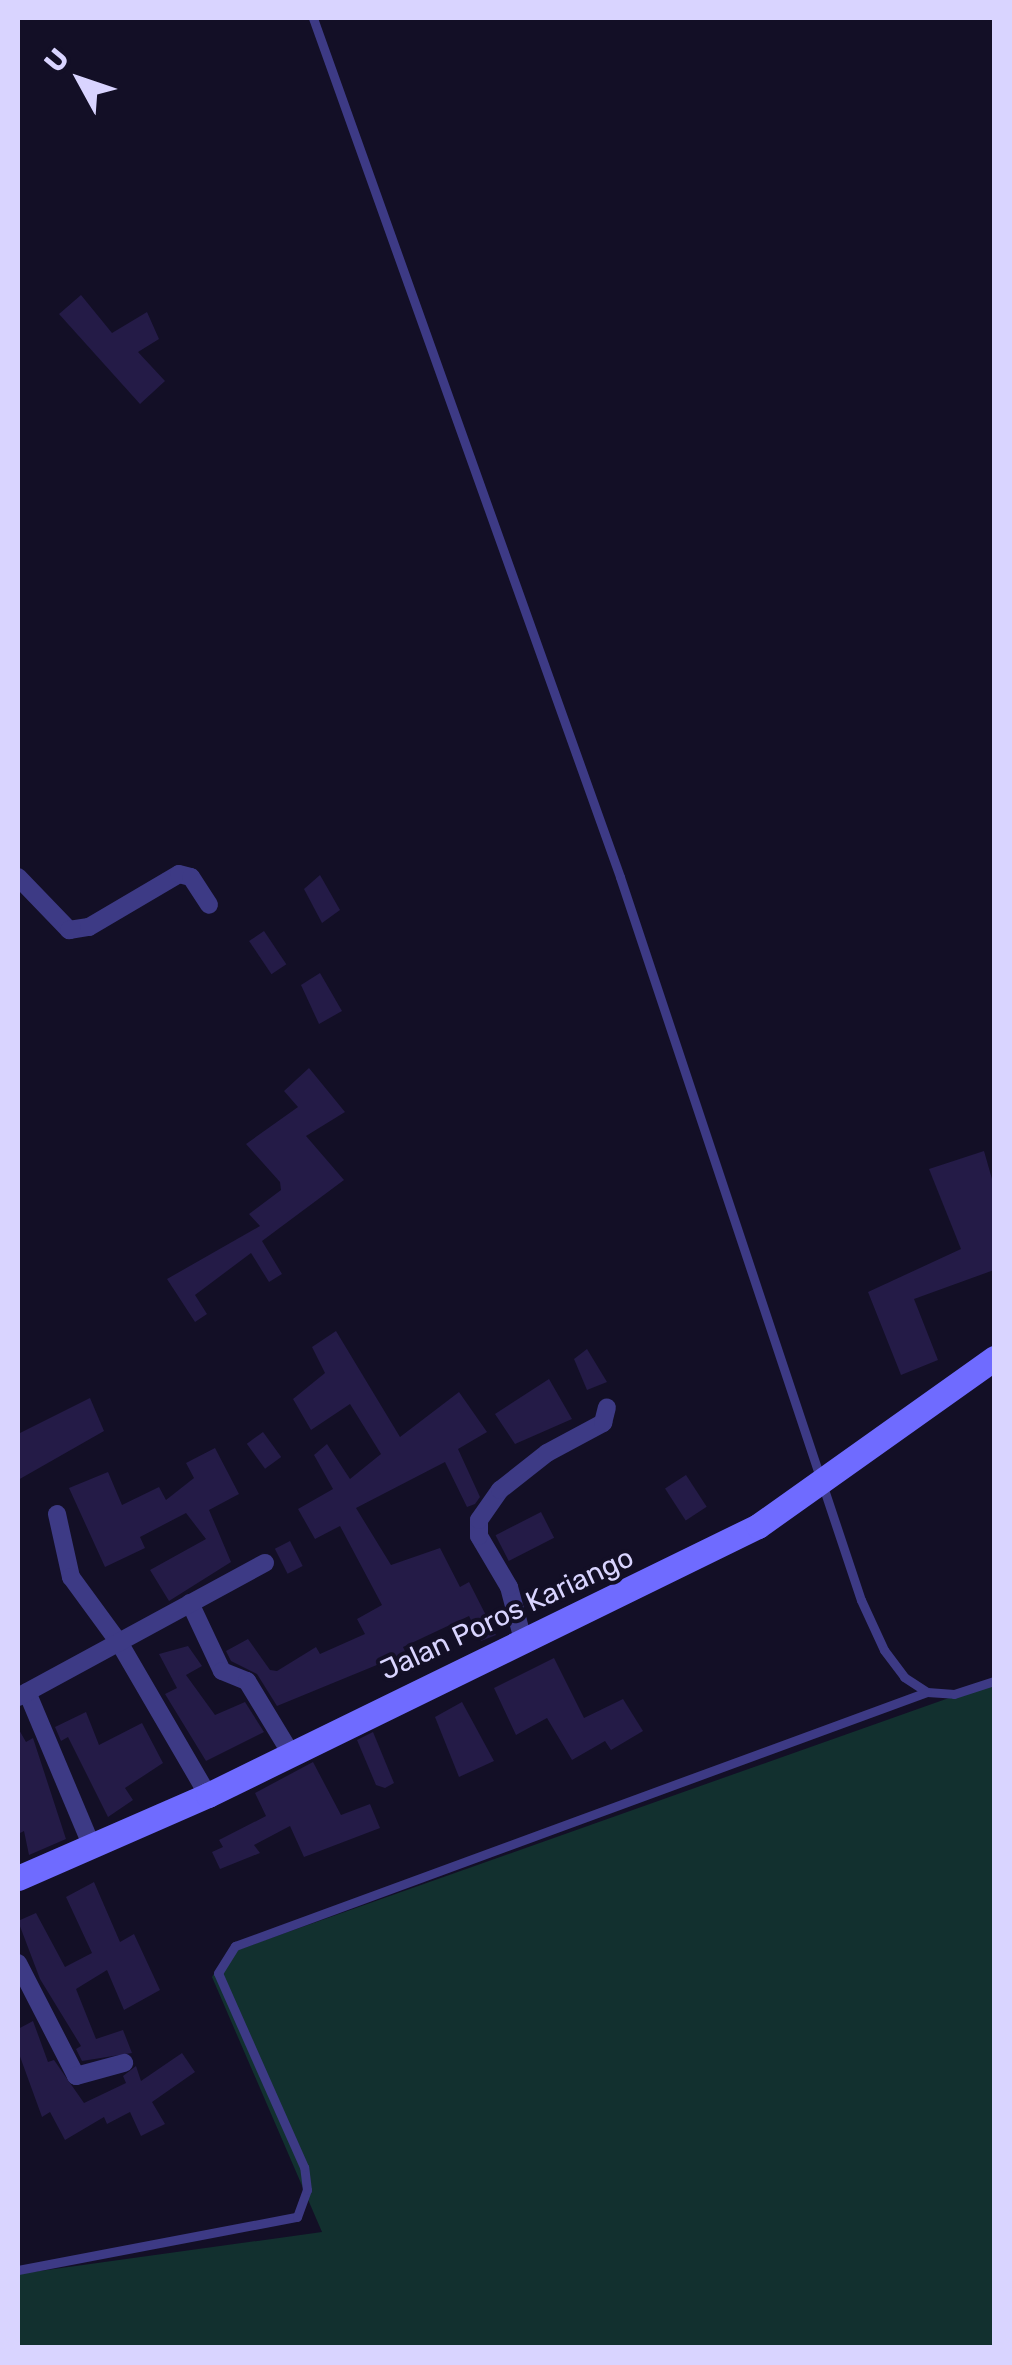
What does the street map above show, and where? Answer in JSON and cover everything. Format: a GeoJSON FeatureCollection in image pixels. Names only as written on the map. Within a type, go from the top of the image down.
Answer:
{"type":"FeatureCollection","features":[{"type":"Feature","properties":{"kind":"main road","name":"Jalan Poros Kariango"},"geometry":{"type":"LineString","coordinates":[[18,1878],[92,1849],[208,1795],[758,1526],[820,1486],[920,1406],[994,1358]]}},
{"type":"Feature","properties":{"kind":"street"},"geometry":{"type":"LineString","coordinates":[[18,876],[70,930],[89,926],[179,874],[191,876],[209,905]]}},
{"type":"Feature","properties":{"kind":"street"},"geometry":{"type":"LineString","coordinates":[[523,1640],[510,1587],[479,1536],[479,1520],[500,1490],[548,1452],[603,1423],[607,1407]]}},
{"type":"Feature","properties":{"kind":"street"},"geometry":{"type":"LineString","coordinates":[[57,1514],[71,1577],[120,1644],[208,1795]]}},
{"type":"Feature","properties":{"kind":"street"},"geometry":{"type":"LineString","coordinates":[[92,1849],[22,1695],[265,1563]]}},
{"type":"Feature","properties":{"kind":"street"},"geometry":{"type":"LineString","coordinates":[[190,1603],[222,1672],[247,1680],[290,1752]]}},
{"type":"Feature","properties":{"kind":"street"},"geometry":{"type":"LineString","coordinates":[[18,1963],[76,2076],[124,2063]]}},
{"type":"Feature","properties":{"kind":"lane"},"geometry":{"type":"LineString","coordinates":[[313,18],[620,877],[820,1486],[884,1650],[904,1677],[927,1692]]}},
{"type":"Feature","properties":{"kind":"lane"},"geometry":{"type":"LineString","coordinates":[[18,2270],[297,2217],[307,2190],[304,2167],[222,1992],[222,1958],[234,1946],[927,1692],[954,1694],[994,1681]]}},
{"type":"Feature","properties":{"kind":"green space"},"geometry":{"type":"Polygon","coordinates":[[[994,1682],[994,2347],[18,2347],[18,2274],[322,2232],[212,1977],[226,1954],[994,1682]]]}},
{"type":"Feature","properties":{"kind":"building"},"geometry":{"type":"Polygon","coordinates":[[[81,295],[112,333],[147,312],[159,339],[138,352],[165,381],[140,404],[59,314],[81,295]]]}},
{"type":"Feature","properties":{"kind":"building"},"geometry":{"type":"Polygon","coordinates":[[[320,875],[340,910],[322,923],[304,889],[320,875]]]}},
{"type":"Feature","properties":{"kind":"building"},"geometry":{"type":"Polygon","coordinates":[[[264,931],[286,964],[271,974],[249,941],[264,931]]]}},
{"type":"Feature","properties":{"kind":"building"},"geometry":{"type":"Polygon","coordinates":[[[320,973],[342,1011],[319,1024],[301,985],[320,973]]]}},
{"type":"Feature","properties":{"kind":"building"},"geometry":{"type":"Polygon","coordinates":[[[309,1068],[345,1112],[306,1136],[344,1180],[262,1241],[282,1274],[269,1282],[251,1253],[195,1295],[207,1314],[195,1322],[167,1279],[260,1226],[249,1214],[281,1190],[280,1182],[246,1144],[298,1107],[284,1091],[309,1068]]]}},
{"type":"Feature","properties":{"kind":"building"},"geometry":{"type":"Polygon","coordinates":[[[984,1151],[994,1186],[994,1270],[914,1299],[938,1360],[901,1375],[868,1292],[961,1249],[929,1169],[984,1151]]]}},
{"type":"Feature","properties":{"kind":"building"},"geometry":{"type":"Polygon","coordinates":[[[336,1331],[400,1437],[459,1392],[487,1432],[458,1449],[480,1497],[475,1504],[467,1507],[445,1462],[356,1508],[391,1565],[440,1548],[460,1587],[469,1582],[496,1635],[481,1641],[469,1616],[403,1647],[406,1653],[277,1706],[257,1674],[231,1661],[226,1651],[248,1639],[270,1670],[277,1671],[316,1647],[320,1654],[365,1634],[357,1619],[382,1605],[340,1526],[315,1539],[298,1509],[333,1489],[314,1455],[327,1444],[350,1479],[381,1454],[350,1404],[311,1430],[293,1399],[325,1373],[312,1347],[336,1331]]]}},
{"type":"Feature","properties":{"kind":"building"},"geometry":{"type":"Polygon","coordinates":[[[587,1349],[607,1382],[587,1390],[574,1359],[587,1349]]]}},
{"type":"Feature","properties":{"kind":"building"},"geometry":{"type":"Polygon","coordinates":[[[549,1379],[572,1419],[515,1444],[495,1414],[549,1379]]]}},
{"type":"Feature","properties":{"kind":"building"},"geometry":{"type":"Polygon","coordinates":[[[90,1398],[104,1431],[18,1480],[18,1434],[90,1398]]]}},
{"type":"Feature","properties":{"kind":"building"},"geometry":{"type":"Polygon","coordinates":[[[263,1432],[281,1457],[265,1469],[247,1444],[263,1432]]]}},
{"type":"Feature","properties":{"kind":"building"},"geometry":{"type":"Polygon","coordinates":[[[215,1448],[239,1494],[209,1510],[231,1562],[169,1601],[150,1570],[206,1539],[186,1513],[140,1537],[145,1548],[105,1567],[69,1488],[108,1472],[122,1505],[159,1487],[166,1500],[194,1478],[186,1463],[215,1448]]]}},
{"type":"Feature","properties":{"kind":"building"},"geometry":{"type":"Polygon","coordinates":[[[686,1475],[707,1507],[686,1520],[665,1489],[686,1475]]]}},
{"type":"Feature","properties":{"kind":"building"},"geometry":{"type":"Polygon","coordinates":[[[541,1512],[554,1538],[509,1561],[496,1535],[541,1512]]]}},
{"type":"Feature","properties":{"kind":"building"},"geometry":{"type":"Polygon","coordinates":[[[290,1541],[303,1566],[288,1574],[275,1549],[290,1541]]]}},
{"type":"Feature","properties":{"kind":"building"},"geometry":{"type":"Polygon","coordinates":[[[188,1646],[202,1666],[186,1675],[215,1715],[245,1702],[264,1732],[206,1761],[165,1694],[177,1688],[159,1654],[188,1646]]]}},
{"type":"Feature","properties":{"kind":"building"},"geometry":{"type":"Polygon","coordinates":[[[554,1658],[584,1718],[623,1699],[643,1731],[611,1750],[605,1741],[572,1760],[547,1718],[516,1735],[494,1688],[554,1658]]]}},
{"type":"Feature","properties":{"kind":"building"},"geometry":{"type":"Polygon","coordinates":[[[462,1702],[494,1761],[459,1777],[435,1717],[462,1702]]]}},
{"type":"Feature","properties":{"kind":"building"},"geometry":{"type":"Polygon","coordinates":[[[86,1712],[99,1745],[142,1723],[163,1763],[125,1788],[133,1800],[108,1817],[68,1737],[61,1741],[55,1727],[86,1712]]]}},
{"type":"Feature","properties":{"kind":"building"},"geometry":{"type":"Polygon","coordinates":[[[18,1728],[26,1742],[33,1738],[66,1839],[29,1855],[24,1831],[18,1834],[18,1728]]]}},
{"type":"Feature","properties":{"kind":"building"},"geometry":{"type":"Polygon","coordinates":[[[373,1732],[394,1783],[385,1788],[376,1785],[357,1740],[373,1732]]]}},
{"type":"Feature","properties":{"kind":"building"},"geometry":{"type":"Polygon","coordinates":[[[313,1762],[341,1815],[370,1804],[380,1828],[304,1857],[290,1826],[254,1845],[260,1853],[220,1869],[212,1852],[223,1847],[219,1840],[266,1816],[255,1793],[313,1762]]]}},
{"type":"Feature","properties":{"kind":"building"},"geometry":{"type":"Polygon","coordinates":[[[94,1882],[120,1942],[134,1934],[160,1990],[124,2010],[107,1970],[76,1989],[96,2039],[123,2030],[132,2053],[82,2061],[76,2049],[81,2046],[40,1979],[18,1921],[36,1913],[65,1967],[92,1953],[66,1897],[94,1882]]]}},
{"type":"Feature","properties":{"kind":"building"},"geometry":{"type":"Polygon","coordinates":[[[33,2021],[48,2062],[54,2060],[84,2103],[126,2083],[123,2076],[136,2066],[141,2081],[182,2053],[195,2072],[152,2102],[165,2124],[141,2136],[130,2112],[107,2124],[104,2117],[65,2140],[50,2112],[42,2117],[18,2051],[18,2029],[33,2021]]]}}]}
